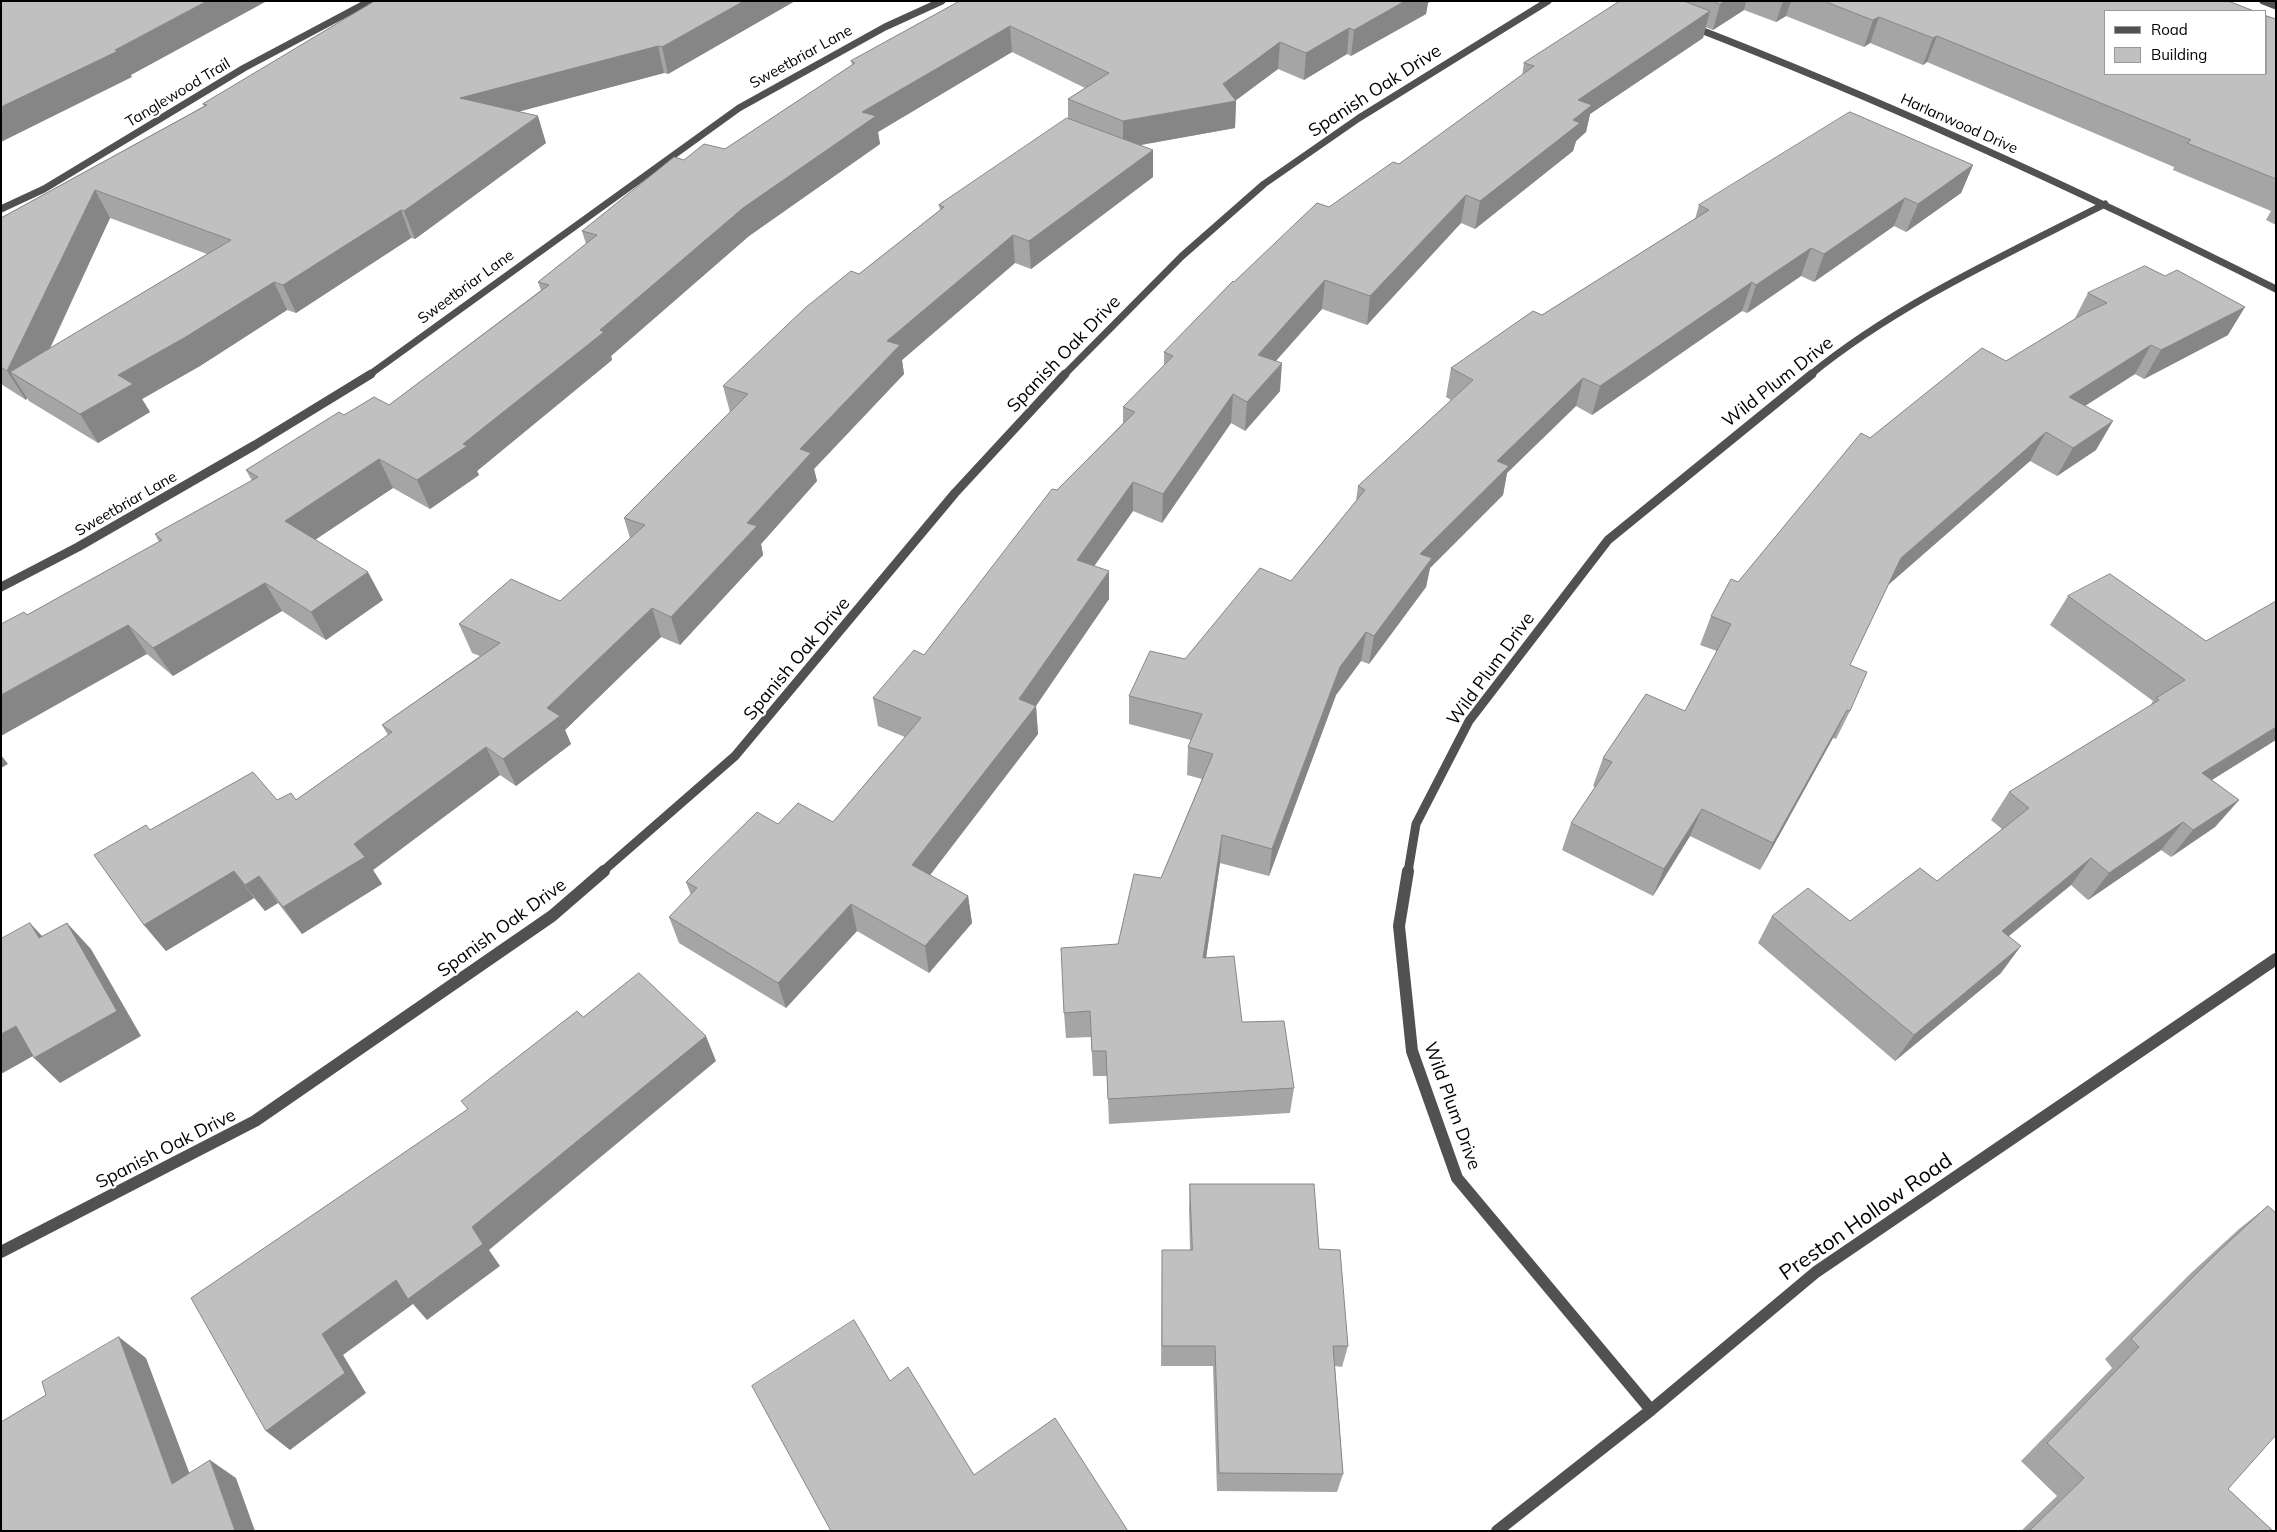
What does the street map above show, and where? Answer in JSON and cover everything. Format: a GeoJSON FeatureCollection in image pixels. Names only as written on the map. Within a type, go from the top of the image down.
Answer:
{"type":"FeatureCollection","features":[{"type":"Feature","properties":{"kind":"street","name":"Tanglewood Trail"},"geometry":{"type":"LineString","coordinates":[[1,209],[44,189],[244,68],[370,1]]}},
{"type":"Feature","properties":{"kind":"street","name":"Sweetbriar Lane"},"geometry":{"type":"LineString","coordinates":[[1,587],[87,542],[366,377],[739,108],[885,27],[942,1]]}},
{"type":"Feature","properties":{"kind":"street","name":"Spanish Oak Drive"},"geometry":{"type":"LineString","coordinates":[[1,1252],[255,1121],[552,916],[735,756],[955,493],[1072,366],[1182,256],[1264,184],[1319,145],[1359,118],[1548,1]]}},
{"type":"Feature","properties":{"kind":"street"},"geometry":{"type":"LineString","coordinates":[[2263,1],[2276,6]]}},
{"type":"Feature","properties":{"kind":"street","name":"Harlanwood Drive"},"geometry":{"type":"LineString","coordinates":[[1688,25],[1880,102],[2105,204],[2276,288]]}},
{"type":"Feature","properties":{"kind":"street","name":"Wild Plum Drive"},"geometry":{"type":"LineString","coordinates":[[1652,1410],[1458,1178],[1412,1050],[1399,926],[1416,824],[1469,721],[1608,540],[1832,358],[1938,290],[2105,204]]}},
{"type":"Feature","properties":{"kind":"street","name":"Preston Hollow Road"},"geometry":{"type":"LineString","coordinates":[[1497,1531],[1652,1410],[1816,1272],[2276,959]]}},
{"type":"Feature","properties":{"kind":"building"},"geometry":{"type":"Polygon","coordinates":[[[1,1],[207,1],[115,50],[118,51],[1,107],[1,1]]]}},
{"type":"Feature","properties":{"kind":"building"},"geometry":{"type":"Polygon","coordinates":[[[375,1],[744,1],[662,47],[658,46],[460,98],[538,116],[404,211],[401,210],[283,285],[274,282],[184,338],[118,375],[133,384],[80,414],[10,372],[231,240],[95,190],[7,371],[1,367],[1,218],[207,105],[203,104],[375,1]]]}},
{"type":"Feature","properties":{"kind":"building"},"geometry":{"type":"Polygon","coordinates":[[[960,1],[1405,1],[1354,30],[1349,28],[1306,53],[1280,42],[1223,84],[1236,101],[1123,121],[1068,99],[1109,73],[1010,26],[862,112],[876,116],[743,208],[600,330],[604,332],[463,444],[467,446],[417,480],[379,459],[285,521],[368,572],[311,612],[265,583],[153,648],[128,625],[1,695],[1,624],[24,612],[27,615],[162,540],[155,534],[258,477],[246,470],[339,412],[344,415],[374,397],[389,405],[549,285],[538,282],[597,235],[582,231],[674,157],[684,160],[704,144],[725,149],[855,63],[851,61],[960,1]]]}},
{"type":"Feature","properties":{"kind":"building"},"geometry":{"type":"Polygon","coordinates":[[[1620,1],[1684,1],[1710,11],[1578,100],[1592,105],[1573,120],[1580,123],[1480,201],[1466,195],[1370,296],[1325,280],[1258,355],[1282,363],[1247,402],[1233,394],[1163,494],[1133,482],[1077,560],[1109,571],[1019,699],[1036,706],[912,865],[968,896],[925,946],[851,904],[778,983],[669,917],[697,888],[686,882],[757,812],[778,824],[798,803],[833,822],[921,718],[873,698],[914,650],[924,655],[1052,489],[1057,490],[1135,412],[1123,407],[1173,356],[1164,352],[1233,281],[1317,203],[1329,207],[1393,162],[1399,164],[1534,66],[1524,63],[1620,1]]]}},
{"type":"Feature","properties":{"kind":"building"},"geometry":{"type":"Polygon","coordinates":[[[1713,1],[1725,1],[1720,4],[1713,1]]]}},
{"type":"Feature","properties":{"kind":"building"},"geometry":{"type":"Polygon","coordinates":[[[1824,1],[2228,1],[2251,10],[2104,10],[2104,75],[2267,75],[2267,16],[2276,19],[2276,179],[2187,143],[2191,140],[1937,36],[1933,38],[1879,17],[1873,20],[1824,1]]]}},
{"type":"Feature","properties":{"kind":"building"},"geometry":{"type":"Polygon","coordinates":[[[1850,112],[1973,165],[1918,204],[1905,198],[1824,254],[1811,248],[1756,285],[1752,282],[1600,386],[1583,378],[1497,461],[1509,466],[1420,554],[1432,558],[1374,636],[1366,632],[1340,667],[1272,849],[1222,835],[1203,958],[1234,956],[1242,1022],[1284,1021],[1294,1088],[1108,1099],[1106,1051],[1092,1051],[1090,1011],[1064,1013],[1061,948],[1118,944],[1134,874],[1161,878],[1213,754],[1188,747],[1202,714],[1129,696],[1150,651],[1185,659],[1260,568],[1291,581],[1365,490],[1358,486],[1473,380],[1451,368],[1533,311],[1542,315],[1709,210],[1699,205],[1850,112]]]}},
{"type":"Feature","properties":{"kind":"building"},"geometry":{"type":"Polygon","coordinates":[[[1067,118],[1153,150],[1029,241],[1013,235],[887,341],[900,345],[800,449],[811,453],[747,523],[757,526],[671,617],[652,608],[547,708],[560,716],[503,759],[486,747],[354,844],[365,857],[283,907],[259,876],[245,885],[234,871],[144,925],[94,855],[146,825],[150,830],[253,772],[277,800],[291,793],[296,800],[392,732],[382,725],[500,643],[459,624],[511,579],[560,601],[645,525],[624,518],[748,394],[723,386],[805,308],[851,271],[859,274],[944,207],[939,205],[1067,118]]]}},
{"type":"Feature","properties":{"kind":"building"},"geometry":{"type":"Polygon","coordinates":[[[2145,266],[2165,276],[2177,270],[2245,307],[2161,350],[2151,345],[2069,397],[2113,421],[2073,448],[2046,432],[1901,558],[1850,665],[1867,672],[1850,711],[1847,710],[1773,843],[1702,809],[1664,869],[1571,823],[1612,762],[1603,758],[1646,694],[1685,711],[1731,624],[1711,616],[1731,579],[1738,582],[1861,433],[1870,438],[1982,348],[2006,361],[2083,314],[2107,303],[2088,293],[2145,266]]]}},
{"type":"Feature","properties":{"kind":"building"},"geometry":{"type":"Polygon","coordinates":[[[2110,574],[2206,641],[2276,601],[2276,727],[2202,773],[2239,800],[2193,830],[2183,822],[2109,873],[2091,858],[2002,931],[2021,946],[1914,1035],[1772,916],[1808,888],[1850,921],[1920,868],[1937,881],[2029,808],[2009,792],[2159,700],[2156,698],[2185,680],[2068,596],[2110,574]]]}},
{"type":"Feature","properties":{"kind":"building"},"geometry":{"type":"Polygon","coordinates":[[[30,923],[39,938],[67,923],[117,1011],[34,1058],[16,1026],[1,1034],[1,939],[30,923]]]}},
{"type":"Feature","properties":{"kind":"building"},"geometry":{"type":"Polygon","coordinates":[[[639,973],[706,1036],[472,1227],[483,1244],[408,1299],[396,1280],[322,1334],[345,1373],[266,1431],[191,1298],[468,1109],[461,1101],[577,1011],[583,1017],[639,973]]]}},
{"type":"Feature","properties":{"kind":"building"},"geometry":{"type":"Polygon","coordinates":[[[1190,1184],[1314,1184],[1319,1249],[1340,1250],[1348,1346],[1333,1346],[1343,1474],[1219,1473],[1215,1346],[1162,1346],[1162,1250],[1192,1250],[1190,1184]]]}},
{"type":"Feature","properties":{"kind":"building"},"geometry":{"type":"Polygon","coordinates":[[[2268,1206],[2276,1213],[2276,1435],[2228,1489],[2273,1531],[2029,1531],[2084,1478],[2047,1443],[2139,1347],[2131,1339],[2219,1251],[2268,1206]]]}},
{"type":"Feature","properties":{"kind":"building"},"geometry":{"type":"Polygon","coordinates":[[[854,1320],[890,1381],[908,1367],[974,1475],[1055,1418],[1128,1531],[831,1531],[752,1386],[854,1320]]]}},
{"type":"Feature","properties":{"kind":"building"},"geometry":{"type":"Polygon","coordinates":[[[119,1337],[172,1484],[210,1460],[235,1531],[1,1531],[1,1422],[46,1395],[42,1382],[119,1337]]]}}]}
